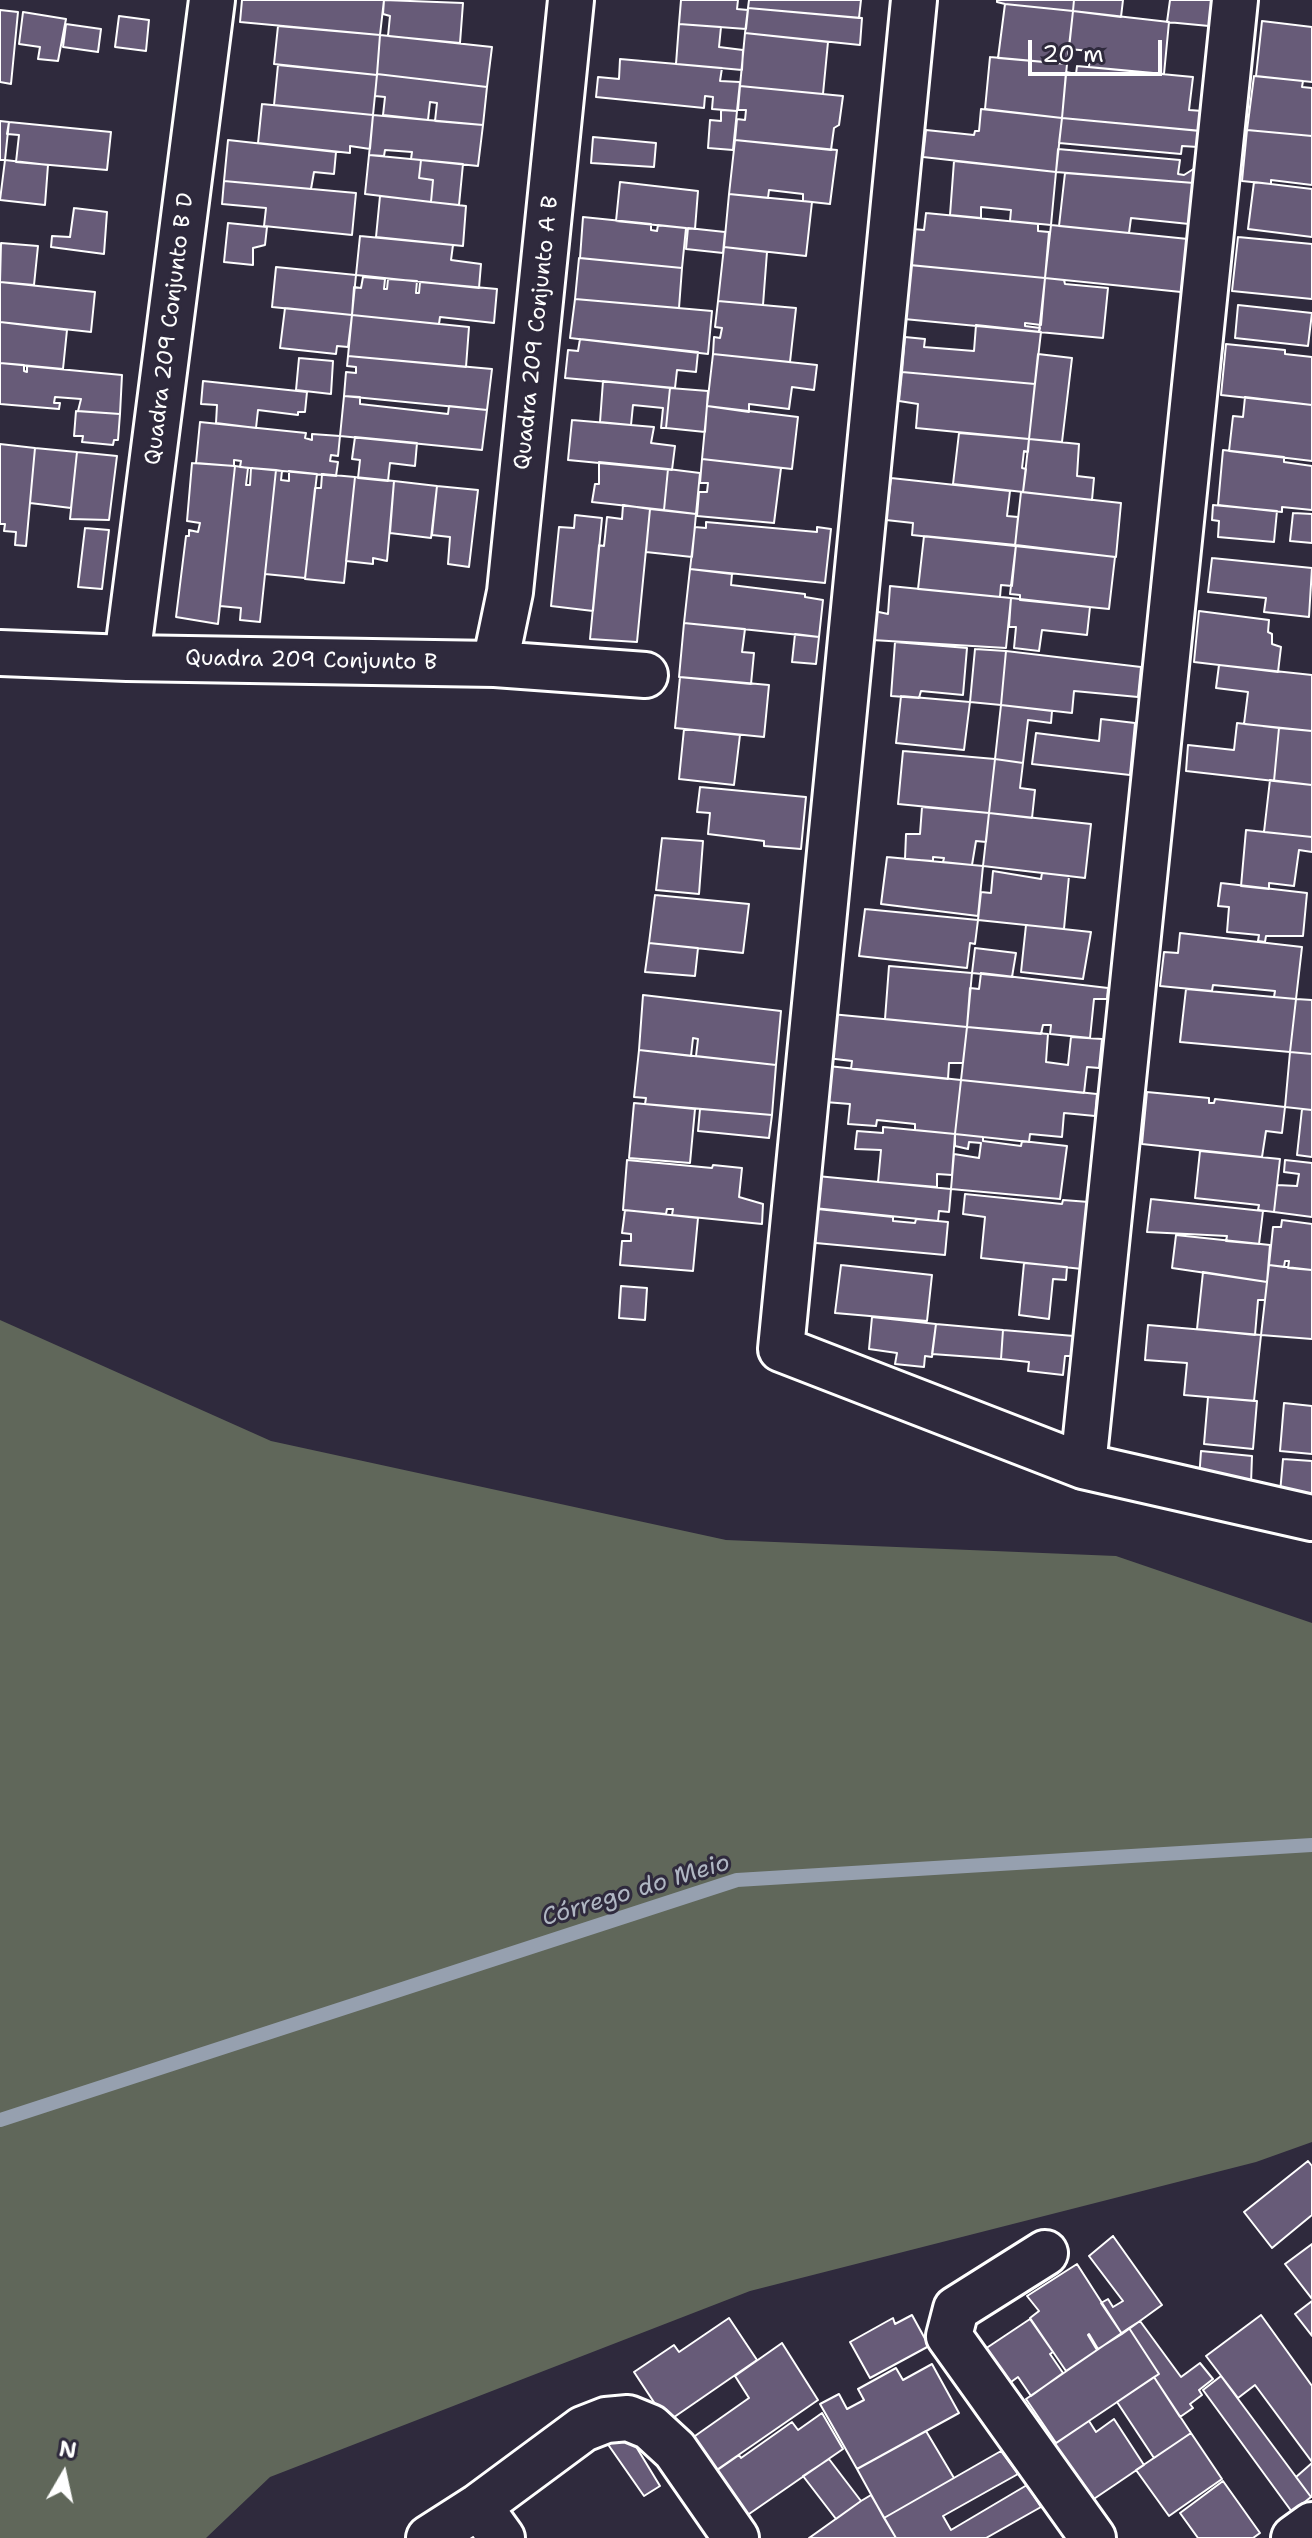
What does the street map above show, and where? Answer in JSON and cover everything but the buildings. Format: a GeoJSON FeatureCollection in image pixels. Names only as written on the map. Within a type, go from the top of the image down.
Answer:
{"type":"FeatureCollection","features":[{"type":"Feature","properties":{"kind":"street","name":"Quadra 209 Conjunto B D"},"geometry":{"type":"LineString","coordinates":[[127,658],[212,0]]}},
{"type":"Feature","properties":{"kind":"street","name":"Quadra 209 Conjunto A B"},"geometry":{"type":"LineString","coordinates":[[495,664],[510,592],[571,0]]}},
{"type":"Feature","properties":{"kind":"street"},"geometry":{"type":"LineString","coordinates":[[914,0],[781,1349],[1083,1466],[1312,1518]]}},
{"type":"Feature","properties":{"kind":"street"},"geometry":{"type":"LineString","coordinates":[[1083,1466],[1235,0]]}},
{"type":"Feature","properties":{"kind":"street","name":"Quadra 209 Conjunto B"},"geometry":{"type":"LineString","coordinates":[[0,653],[495,664],[645,675]]}},
{"type":"Feature","properties":{"kind":"street"},"geometry":{"type":"LineString","coordinates":[[1045,2253],[956,2309],[949,2336],[1093,2538]]}},
{"type":"Feature","properties":{"kind":"street"},"geometry":{"type":"LineString","coordinates":[[429,2538],[491,2522],[583,2429],[606,2420],[628,2418],[650,2427],[675,2450],[736,2538]]}},
{"type":"Feature","properties":{"kind":"street"},"geometry":{"type":"LineString","coordinates":[[1294,2538],[1312,2525]]}},
{"type":"Feature","properties":{"kind":"green space"},"geometry":{"type":"Polygon","coordinates":[[[0,1320],[271,1441],[726,1540],[1116,1556],[1312,1623],[1312,2142],[1256,2162],[750,2291],[270,2477],[206,2538],[0,2538],[0,1320]]]}},
{"type":"Feature","properties":{"kind":"waterway","name":"Córrego do Meio"},"geometry":{"type":"LineString","coordinates":[[0,2120],[737,1880],[1312,1845]]}}]}
